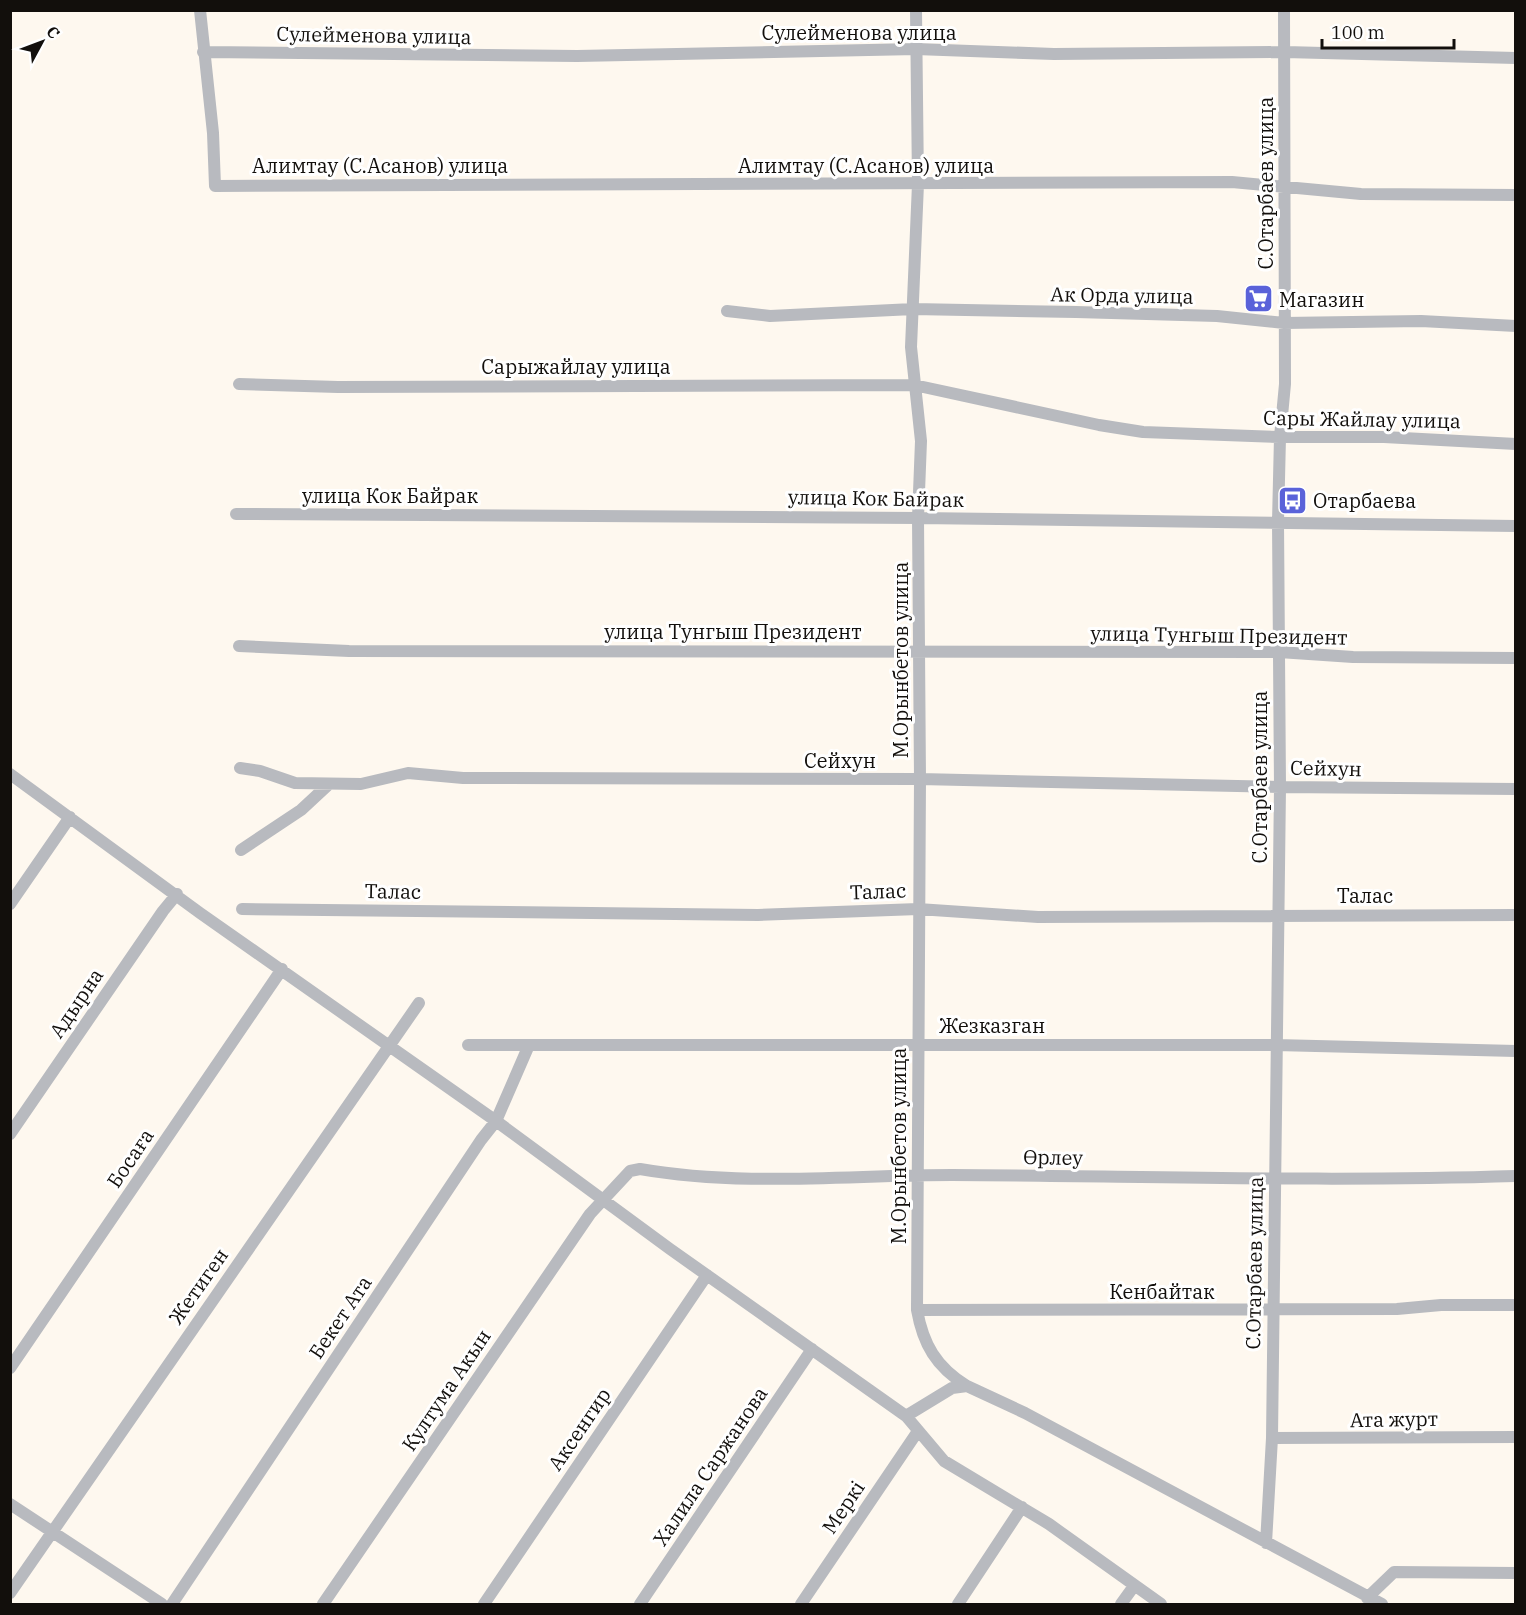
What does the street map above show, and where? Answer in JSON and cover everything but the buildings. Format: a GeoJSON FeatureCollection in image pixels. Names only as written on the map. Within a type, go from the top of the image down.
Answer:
{"type":"FeatureCollection","features":[{"type":"Feature","properties":{"kind":"street"},"geometry":{"type":"LineString","coordinates":[[200,10],[204,52]]}},
{"type":"Feature","properties":{"kind":"street","name":"М.Орынбетов улица"},"geometry":{"type":"LineString","coordinates":[[916,10],[918,184],[911,347],[921,441],[918,518],[920,779],[917,1175],[917,1310],[921,1332],[929,1350],[950,1376],[1025,1413],[1382,1605]]}},
{"type":"Feature","properties":{"kind":"street","name":"С.Отарбаев улица"},"geometry":{"type":"LineString","coordinates":[[1266,1543],[1272,1438],[1274,1309],[1280,787],[1278,522],[1280,437],[1285,384],[1284,10]]}},
{"type":"Feature","properties":{"kind":"street","name":"Сулейменова улица"},"geometry":{"type":"LineString","coordinates":[[204,52],[577,56],[916,49],[1054,54],[1284,52],[1515,58]]}},
{"type":"Feature","properties":{"kind":"street","name":"Алимтау (С.Асанов) улица"},"geometry":{"type":"LineString","coordinates":[[204,52],[213,133],[215,186],[1232,182],[1284,185],[1361,194],[1515,195]]}},
{"type":"Feature","properties":{"kind":"street","name":"Ак Орда улица"},"geometry":{"type":"LineString","coordinates":[[727,311],[770,316],[913,309],[1217,316],[1284,323],[1420,321],[1515,326]]}},
{"type":"Feature","properties":{"kind":"street","name":"Сарыжайлау улица"},"geometry":{"type":"LineString","coordinates":[[238,384],[338,387],[914,385],[1099,425],[1143,432],[1207,434]]}},
{"type":"Feature","properties":{"kind":"street","name":"Сары Жайлау улица"},"geometry":{"type":"LineString","coordinates":[[1207,434],[1384,437],[1515,444]]}},
{"type":"Feature","properties":{"kind":"street","name":"улица Кок Байрак"},"geometry":{"type":"LineString","coordinates":[[236,514],[918,518],[1223,524],[1278,522],[1515,526]]}},
{"type":"Feature","properties":{"kind":"street","name":"улица Тунгыш Президент"},"geometry":{"type":"LineString","coordinates":[[239,646],[349,651],[919,650],[1159,654],[1279,652],[1353,657],[1515,658]]}},
{"type":"Feature","properties":{"kind":"street","name":"Сейхун"},"geometry":{"type":"LineString","coordinates":[[240,768],[260,771],[295,783],[329,784],[361,784],[408,773],[463,778],[920,779],[1280,787],[1515,789]]}},
{"type":"Feature","properties":{"kind":"street"},"geometry":{"type":"LineString","coordinates":[[10,774],[906,1416],[944,1461],[1022,1507],[1161,1605]]}},
{"type":"Feature","properties":{"kind":"street"},"geometry":{"type":"LineString","coordinates":[[241,850],[301,810],[329,784]]}},
{"type":"Feature","properties":{"kind":"street"},"geometry":{"type":"LineString","coordinates":[[10,904],[70,817]]}},
{"type":"Feature","properties":{"kind":"street","name":"Адырна"},"geometry":{"type":"LineString","coordinates":[[10,1134],[177,894]]}},
{"type":"Feature","properties":{"kind":"street","name":"Талас"},"geometry":{"type":"LineString","coordinates":[[242,909],[758,915],[918,909],[1038,917],[1515,915]]}},
{"type":"Feature","properties":{"kind":"street","name":"Босаға"},"geometry":{"type":"LineString","coordinates":[[10,1368],[282,969]]}},
{"type":"Feature","properties":{"kind":"street","name":"Жетиген"},"geometry":{"type":"LineString","coordinates":[[10,1593],[419,1003]]}},
{"type":"Feature","properties":{"kind":"street","name":"Жезказган"},"geometry":{"type":"LineString","coordinates":[[468,1045],[1276,1045],[1515,1051]]}},
{"type":"Feature","properties":{"kind":"street","name":"Бекет Ата"},"geometry":{"type":"LineString","coordinates":[[172,1605],[481,1140],[496,1121],[529,1045]]}},
{"type":"Feature","properties":{"kind":"street","name":"Өрлеу"},"geometry":{"type":"LineString","coordinates":[[605,1200],[630,1171],[640,1169],[706,1178],[917,1175],[1370,1181],[1515,1176]]}},
{"type":"Feature","properties":{"kind":"street","name":"Култума Акын"},"geometry":{"type":"LineString","coordinates":[[323,1605],[590,1214],[605,1200]]}},
{"type":"Feature","properties":{"kind":"street","name":"Аксенгир"},"geometry":{"type":"LineString","coordinates":[[484,1605],[707,1275]]}},
{"type":"Feature","properties":{"kind":"street","name":"Кенбайтак"},"geometry":{"type":"LineString","coordinates":[[917,1310],[1274,1309],[1515,1305]]}},
{"type":"Feature","properties":{"kind":"street","name":"Халила Саржанова"},"geometry":{"type":"LineString","coordinates":[[640,1605],[812,1349]]}},
{"type":"Feature","properties":{"kind":"street"},"geometry":{"type":"LineString","coordinates":[[906,1416],[952,1388],[967,1386]]}},
{"type":"Feature","properties":{"kind":"street","name":"Меркі"},"geometry":{"type":"LineString","coordinates":[[801,1605],[918,1431]]}},
{"type":"Feature","properties":{"kind":"street","name":"Ата журт"},"geometry":{"type":"LineString","coordinates":[[1272,1438],[1515,1437]]}},
{"type":"Feature","properties":{"kind":"street"},"geometry":{"type":"LineString","coordinates":[[10,1504],[162,1605]]}},
{"type":"Feature","properties":{"kind":"street"},"geometry":{"type":"LineString","coordinates":[[958,1605],[1022,1507]]}},
{"type":"Feature","properties":{"kind":"street"},"geometry":{"type":"LineString","coordinates":[[1367,1598],[1394,1572],[1515,1572]]}},
{"type":"Feature","properties":{"kind":"street"},"geometry":{"type":"LineString","coordinates":[[1121,1605],[1134,1586]]}},
{"type":"Feature","properties":{"kind":"place","name":"Магазин"},"geometry":{"type":"Point","coordinates":[1258,299]}},
{"type":"Feature","properties":{"kind":"place","name":"Отарбаева"},"geometry":{"type":"Point","coordinates":[1292,500]}}]}
